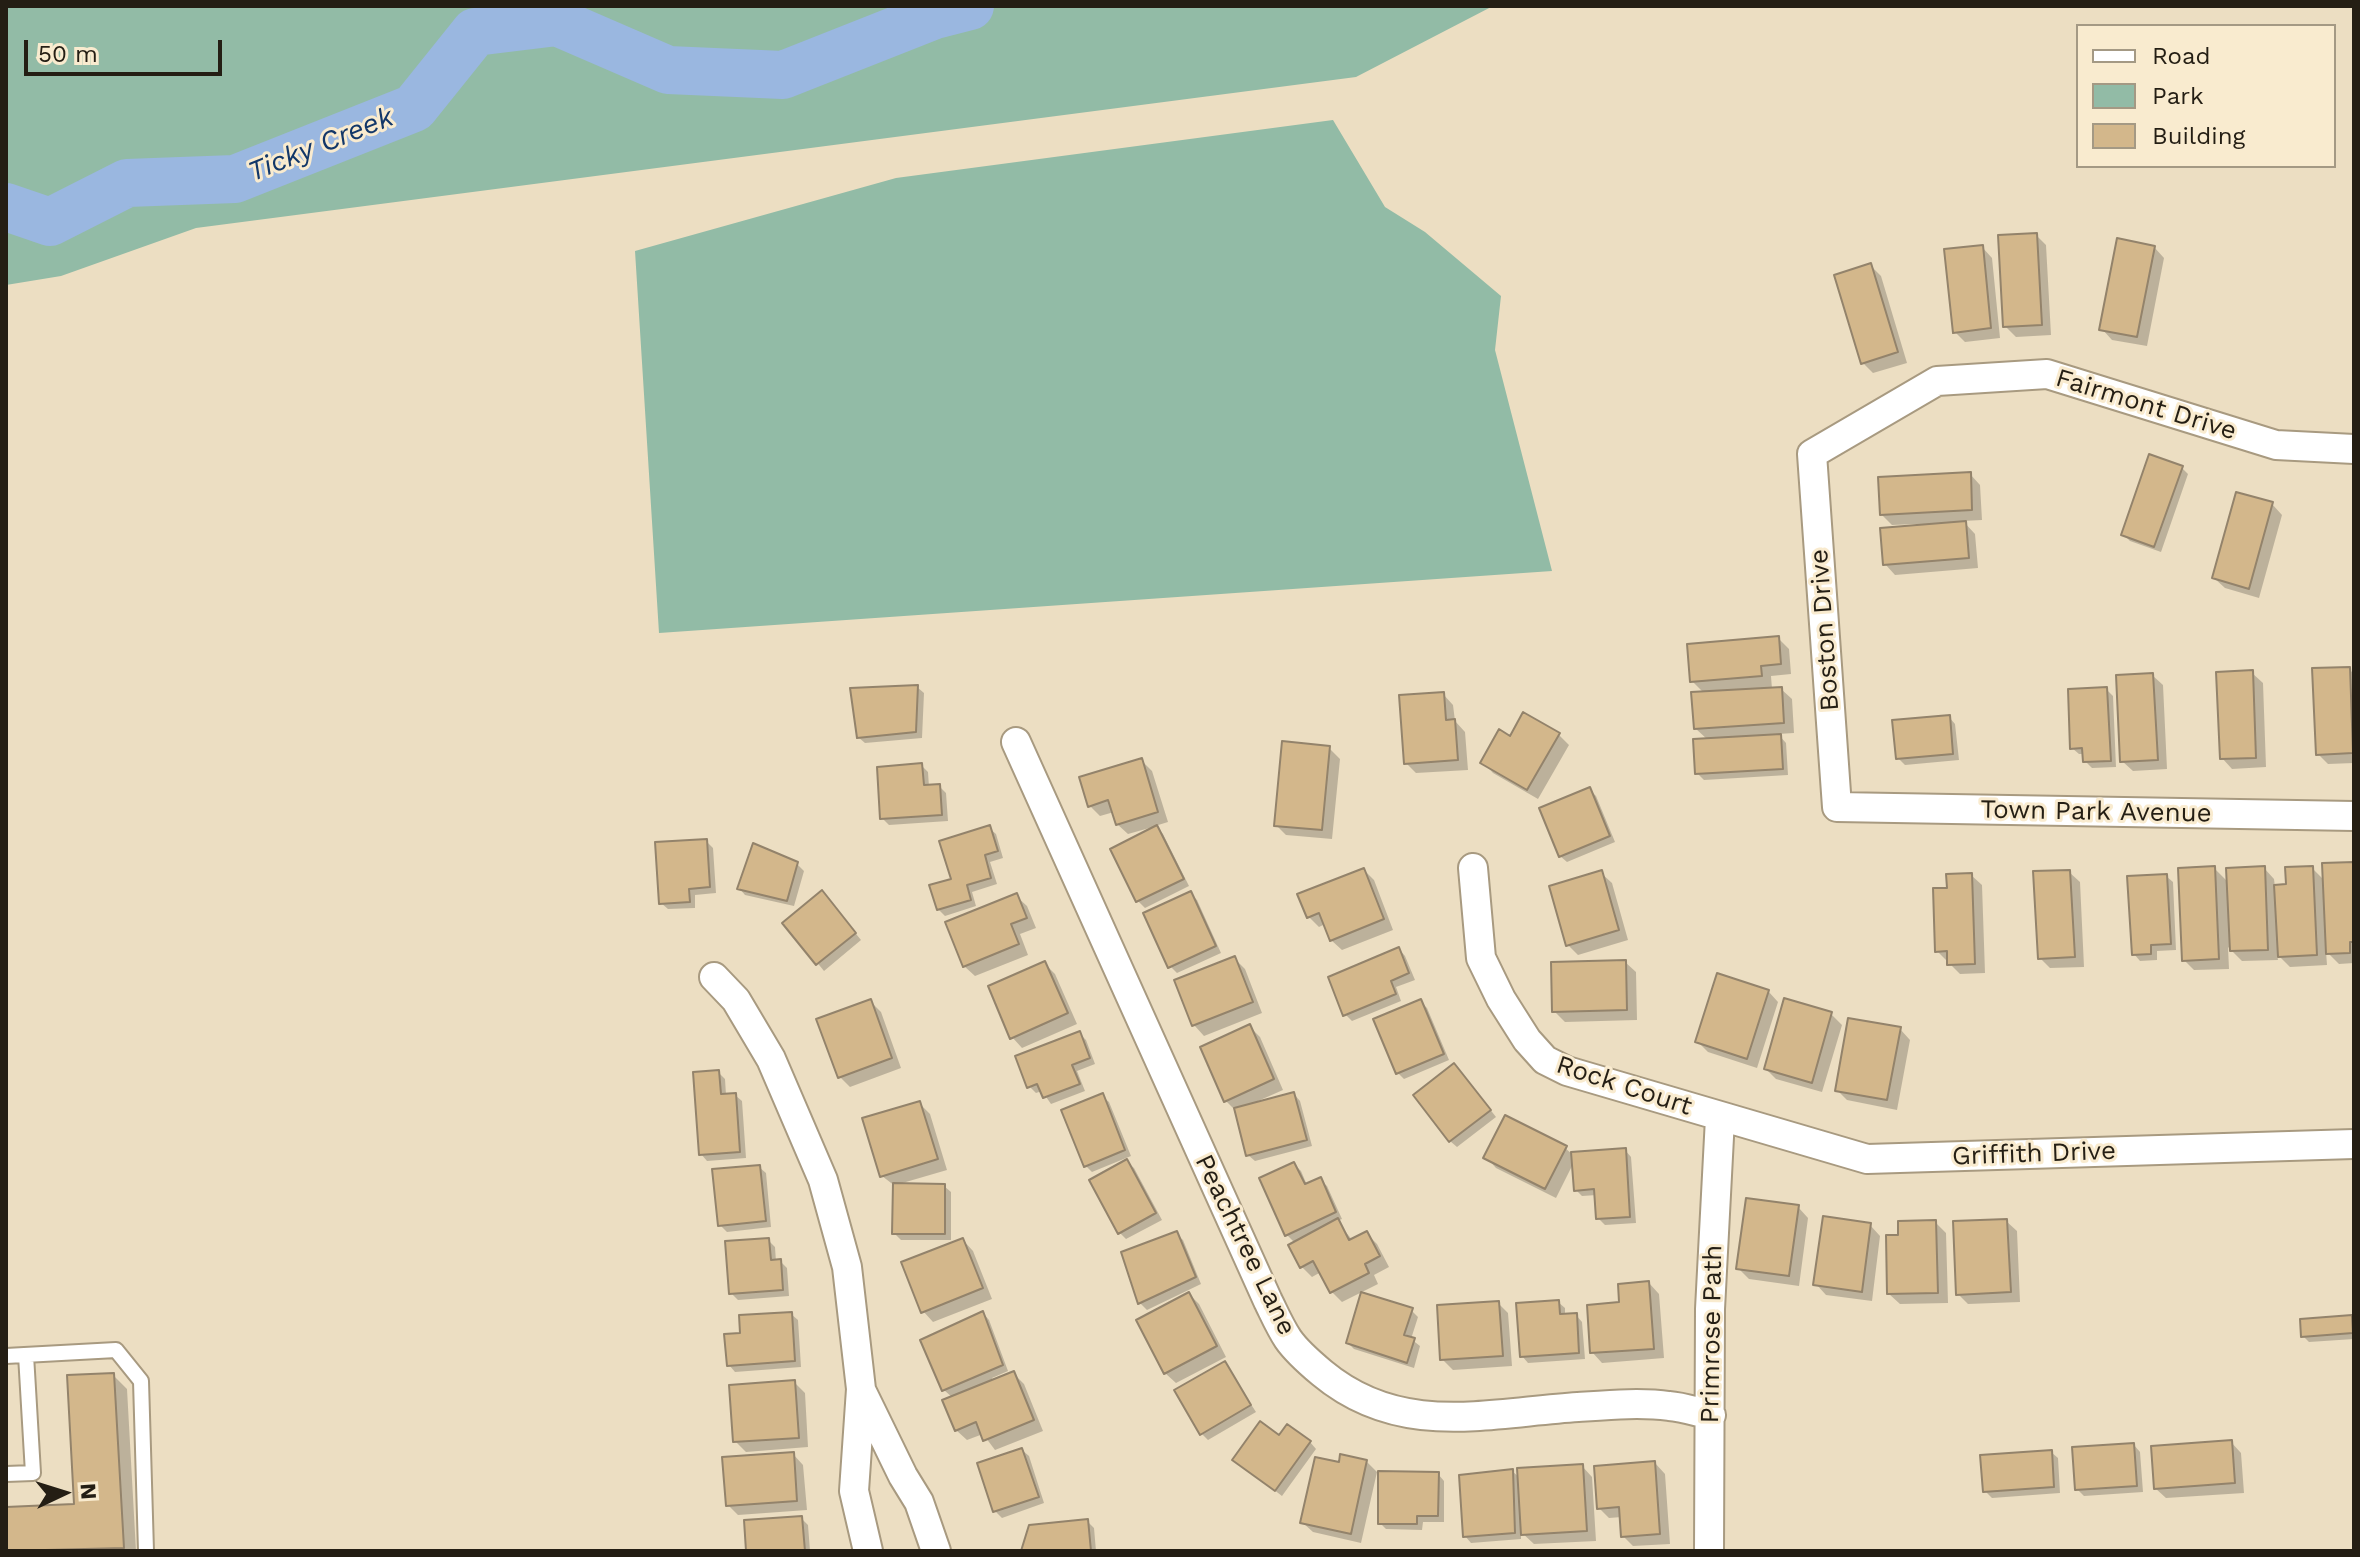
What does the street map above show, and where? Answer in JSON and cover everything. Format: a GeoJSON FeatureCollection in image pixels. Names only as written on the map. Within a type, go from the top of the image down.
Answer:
{"type":"FeatureCollection","features":[{"type":"Feature","properties":{"kind":"street","name":"Fairmont Drive"},"geometry":{"type":"LineString","coordinates":[[1812,454],[1937,381],[2047,374],[2276,445],[2354,449]]}},
{"type":"Feature","properties":{"kind":"street","name":"Boston Drive"},"geometry":{"type":"LineString","coordinates":[[1812,454],[1837,807]]}},
{"type":"Feature","properties":{"kind":"street","name":"Peachtree Lane"},"geometry":{"type":"LineString","coordinates":[[1016,742],[1268,1301],[1288,1339],[1308,1361],[1331,1381],[1357,1397],[1384,1409],[1414,1415],[1444,1417],[1582,1406],[1668,1405],[1711,1415]]}},
{"type":"Feature","properties":{"kind":"street","name":"Town Park Avenue"},"geometry":{"type":"LineString","coordinates":[[1837,807],[2354,816]]}},
{"type":"Feature","properties":{"kind":"street","name":"Rock Court"},"geometry":{"type":"LineString","coordinates":[[1473,868],[1481,958],[1501,999],[1527,1040],[1545,1060],[1567,1071],[1651,1094],[1720,1118]]}},
{"type":"Feature","properties":{"kind":"street"},"geometry":{"type":"LineString","coordinates":[[714,977],[736,1000],[771,1059],[823,1180],[847,1267],[861,1389],[854,1491],[868,1551]]}},
{"type":"Feature","properties":{"kind":"street","name":"Primrose Path"},"geometry":{"type":"LineString","coordinates":[[1709,1551],[1712,1264],[1720,1118]]}},
{"type":"Feature","properties":{"kind":"street","name":"Griffith Drive"},"geometry":{"type":"LineString","coordinates":[[1720,1118],[1867,1159],[2354,1144]]}},
{"type":"Feature","properties":{"kind":"street"},"geometry":{"type":"LineString","coordinates":[[861,1389],[919,1502],[936,1551]]}},
{"type":"Feature","properties":{"kind":"lane"},"geometry":{"type":"LineString","coordinates":[[6,1356],[116,1350],[141,1381],[146,1551]]}},
{"type":"Feature","properties":{"kind":"lane"},"geometry":{"type":"LineString","coordinates":[[6,1474],[33,1473],[26,1355]]}},
{"type":"Feature","properties":{"kind":"green space"},"geometry":{"type":"Polygon","coordinates":[[[6,6],[1493,6],[1356,77],[196,228],[61,276],[6,285],[6,6]]]}},
{"type":"Feature","properties":{"kind":"green space"},"geometry":{"type":"Polygon","coordinates":[[[1333,120],[1385,207],[1425,232],[1501,296],[1495,350],[1552,571],[659,633],[635,251],[896,178],[1333,120]]]}},
{"type":"Feature","properties":{"kind":"building"},"geometry":{"type":"Polygon","coordinates":[[[2037,233],[2042,325],[2003,327],[1998,235],[2037,233]]]}},
{"type":"Feature","properties":{"kind":"building"},"geometry":{"type":"Polygon","coordinates":[[[2117,238],[2155,246],[2137,337],[2099,330],[2117,238]]]}},
{"type":"Feature","properties":{"kind":"building"},"geometry":{"type":"Polygon","coordinates":[[[1983,245],[1991,328],[1953,333],[1944,249],[1983,245]]]}},
{"type":"Feature","properties":{"kind":"building"},"geometry":{"type":"Polygon","coordinates":[[[1871,263],[1898,352],[1861,364],[1834,275],[1871,263]]]}},
{"type":"Feature","properties":{"kind":"building"},"geometry":{"type":"Polygon","coordinates":[[[2149,454],[2183,466],[2154,547],[2121,535],[2149,454]]]}},
{"type":"Feature","properties":{"kind":"building"},"geometry":{"type":"Polygon","coordinates":[[[1971,472],[1972,510],[1880,515],[1878,477],[1971,472]]]}},
{"type":"Feature","properties":{"kind":"building"},"geometry":{"type":"Polygon","coordinates":[[[2236,492],[2273,502],[2249,589],[2212,578],[2236,492]]]}},
{"type":"Feature","properties":{"kind":"building"},"geometry":{"type":"Polygon","coordinates":[[[1966,521],[1969,558],[1883,565],[1880,528],[1966,521]]]}},
{"type":"Feature","properties":{"kind":"building"},"geometry":{"type":"Polygon","coordinates":[[[1779,636],[1781,664],[1761,666],[1762,676],[1690,682],[1687,644],[1779,636]]]}},
{"type":"Feature","properties":{"kind":"building"},"geometry":{"type":"Polygon","coordinates":[[[2350,667],[2353,753],[2316,755],[2312,668],[2350,667]]]}},
{"type":"Feature","properties":{"kind":"building"},"geometry":{"type":"Polygon","coordinates":[[[2253,670],[2256,758],[2220,759],[2216,672],[2253,670]]]}},
{"type":"Feature","properties":{"kind":"building"},"geometry":{"type":"Polygon","coordinates":[[[2153,673],[2158,760],[2120,762],[2116,675],[2153,673]]]}},
{"type":"Feature","properties":{"kind":"building"},"geometry":{"type":"Polygon","coordinates":[[[918,685],[916,732],[857,738],[850,688],[918,685]]]}},
{"type":"Feature","properties":{"kind":"building"},"geometry":{"type":"Polygon","coordinates":[[[1782,687],[1784,723],[1694,729],[1691,692],[1782,687]]]}},
{"type":"Feature","properties":{"kind":"building"},"geometry":{"type":"Polygon","coordinates":[[[2107,687],[2111,761],[2083,762],[2082,748],[2070,749],[2068,689],[2107,687]]]}},
{"type":"Feature","properties":{"kind":"building"},"geometry":{"type":"Polygon","coordinates":[[[1444,692],[1446,720],[1455,719],[1458,760],[1404,764],[1399,695],[1444,692]]]}},
{"type":"Feature","properties":{"kind":"building"},"geometry":{"type":"Polygon","coordinates":[[[1523,712],[1560,733],[1527,790],[1480,763],[1499,729],[1510,736],[1523,712]]]}},
{"type":"Feature","properties":{"kind":"building"},"geometry":{"type":"Polygon","coordinates":[[[1950,715],[1953,754],[1896,759],[1892,720],[1950,715]]]}},
{"type":"Feature","properties":{"kind":"building"},"geometry":{"type":"Polygon","coordinates":[[[1781,734],[1783,769],[1695,774],[1693,739],[1781,734]]]}},
{"type":"Feature","properties":{"kind":"building"},"geometry":{"type":"Polygon","coordinates":[[[1282,741],[1330,746],[1322,830],[1274,826],[1282,741]]]}},
{"type":"Feature","properties":{"kind":"building"},"geometry":{"type":"Polygon","coordinates":[[[1142,758],[1158,812],[1116,825],[1108,800],[1088,807],[1079,777],[1142,758]]]}},
{"type":"Feature","properties":{"kind":"building"},"geometry":{"type":"Polygon","coordinates":[[[922,763],[924,785],[940,784],[942,815],[880,819],[877,767],[922,763]]]}},
{"type":"Feature","properties":{"kind":"building"},"geometry":{"type":"Polygon","coordinates":[[[1590,787],[1610,836],[1559,857],[1539,808],[1590,787]]]}},
{"type":"Feature","properties":{"kind":"building"},"geometry":{"type":"Polygon","coordinates":[[[990,825],[998,851],[985,855],[991,878],[967,885],[971,900],[937,910],[929,885],[951,879],[939,841],[990,825]]]}},
{"type":"Feature","properties":{"kind":"building"},"geometry":{"type":"Polygon","coordinates":[[[1157,825],[1184,879],[1136,902],[1110,849],[1157,825]]]}},
{"type":"Feature","properties":{"kind":"building"},"geometry":{"type":"Polygon","coordinates":[[[707,839],[710,887],[689,889],[690,902],[659,904],[655,842],[707,839]]]}},
{"type":"Feature","properties":{"kind":"building"},"geometry":{"type":"Polygon","coordinates":[[[753,843],[798,862],[787,901],[737,889],[753,843]]]}},
{"type":"Feature","properties":{"kind":"building"},"geometry":{"type":"Polygon","coordinates":[[[2354,862],[2354,942],[2350,942],[2350,953],[2326,954],[2322,863],[2354,862]]]}},
{"type":"Feature","properties":{"kind":"building"},"geometry":{"type":"Polygon","coordinates":[[[2215,866],[2219,959],[2182,961],[2178,868],[2215,866]]]}},
{"type":"Feature","properties":{"kind":"building"},"geometry":{"type":"Polygon","coordinates":[[[2265,866],[2268,950],[2230,951],[2226,868],[2265,866]]]}},
{"type":"Feature","properties":{"kind":"building"},"geometry":{"type":"Polygon","coordinates":[[[2313,866],[2317,955],[2278,957],[2274,885],[2286,884],[2285,867],[2313,866]]]}},
{"type":"Feature","properties":{"kind":"building"},"geometry":{"type":"Polygon","coordinates":[[[1364,868],[1384,919],[1330,941],[1319,913],[1307,918],[1297,894],[1364,868]]]}},
{"type":"Feature","properties":{"kind":"building"},"geometry":{"type":"Polygon","coordinates":[[[1602,870],[1619,930],[1566,946],[1549,886],[1602,870]]]}},
{"type":"Feature","properties":{"kind":"building"},"geometry":{"type":"Polygon","coordinates":[[[2070,870],[2075,957],[2038,959],[2033,871],[2070,870]]]}},
{"type":"Feature","properties":{"kind":"building"},"geometry":{"type":"Polygon","coordinates":[[[1972,873],[1975,964],[1947,965],[1947,951],[1935,952],[1933,888],[1947,888],[1946,874],[1972,873]]]}},
{"type":"Feature","properties":{"kind":"building"},"geometry":{"type":"Polygon","coordinates":[[[2167,874],[2171,944],[2151,945],[2151,954],[2132,955],[2127,876],[2167,874]]]}},
{"type":"Feature","properties":{"kind":"building"},"geometry":{"type":"Polygon","coordinates":[[[822,890],[856,933],[816,965],[782,923],[822,890]]]}},
{"type":"Feature","properties":{"kind":"building"},"geometry":{"type":"Polygon","coordinates":[[[1191,891],[1216,946],[1168,968],[1143,913],[1191,891]]]}},
{"type":"Feature","properties":{"kind":"building"},"geometry":{"type":"Polygon","coordinates":[[[1017,893],[1027,918],[1011,924],[1019,944],[963,967],[945,922],[1017,893]]]}},
{"type":"Feature","properties":{"kind":"building"},"geometry":{"type":"Polygon","coordinates":[[[1399,947],[1409,973],[1391,981],[1396,994],[1343,1016],[1328,977],[1399,947]]]}},
{"type":"Feature","properties":{"kind":"building"},"geometry":{"type":"Polygon","coordinates":[[[1235,956],[1253,1002],[1192,1026],[1174,980],[1235,956]]]}},
{"type":"Feature","properties":{"kind":"building"},"geometry":{"type":"Polygon","coordinates":[[[1626,960],[1627,1010],[1552,1012],[1551,962],[1626,960]]]}},
{"type":"Feature","properties":{"kind":"building"},"geometry":{"type":"Polygon","coordinates":[[[1045,961],[1068,1013],[1010,1039],[988,986],[1045,961]]]}},
{"type":"Feature","properties":{"kind":"building"},"geometry":{"type":"Polygon","coordinates":[[[1717,973],[1769,990],[1747,1059],[1695,1042],[1717,973]]]}},
{"type":"Feature","properties":{"kind":"building"},"geometry":{"type":"Polygon","coordinates":[[[1784,998],[1832,1012],[1812,1083],[1764,1069],[1784,998]]]}},
{"type":"Feature","properties":{"kind":"building"},"geometry":{"type":"Polygon","coordinates":[[[871,999],[892,1058],[838,1078],[816,1019],[871,999]]]}},
{"type":"Feature","properties":{"kind":"building"},"geometry":{"type":"Polygon","coordinates":[[[1421,999],[1444,1054],[1396,1074],[1373,1019],[1421,999]]]}},
{"type":"Feature","properties":{"kind":"building"},"geometry":{"type":"Polygon","coordinates":[[[1848,1018],[1901,1027],[1887,1100],[1835,1091],[1848,1018]]]}},
{"type":"Feature","properties":{"kind":"building"},"geometry":{"type":"Polygon","coordinates":[[[1250,1024],[1274,1079],[1224,1102],[1200,1047],[1250,1024]]]}},
{"type":"Feature","properties":{"kind":"building"},"geometry":{"type":"Polygon","coordinates":[[[1080,1031],[1090,1058],[1072,1065],[1080,1084],[1043,1098],[1037,1084],[1027,1088],[1015,1056],[1080,1031]]]}},
{"type":"Feature","properties":{"kind":"building"},"geometry":{"type":"Polygon","coordinates":[[[1454,1063],[1491,1110],[1449,1142],[1413,1095],[1454,1063]]]}},
{"type":"Feature","properties":{"kind":"building"},"geometry":{"type":"Polygon","coordinates":[[[719,1070],[721,1094],[736,1093],[740,1152],[699,1155],[693,1072],[719,1070]]]}},
{"type":"Feature","properties":{"kind":"building"},"geometry":{"type":"Polygon","coordinates":[[[1294,1092],[1307,1140],[1246,1156],[1234,1108],[1294,1092]]]}},
{"type":"Feature","properties":{"kind":"building"},"geometry":{"type":"Polygon","coordinates":[[[1103,1093],[1125,1150],[1084,1167],[1061,1110],[1103,1093]]]}},
{"type":"Feature","properties":{"kind":"building"},"geometry":{"type":"Polygon","coordinates":[[[920,1101],[938,1159],[880,1177],[862,1118],[920,1101]]]}},
{"type":"Feature","properties":{"kind":"building"},"geometry":{"type":"Polygon","coordinates":[[[1505,1115],[1567,1146],[1545,1189],[1483,1158],[1505,1115]]]}},
{"type":"Feature","properties":{"kind":"building"},"geometry":{"type":"Polygon","coordinates":[[[1626,1148],[1630,1217],[1596,1219],[1594,1189],[1574,1191],[1571,1152],[1626,1148]]]}},
{"type":"Feature","properties":{"kind":"building"},"geometry":{"type":"Polygon","coordinates":[[[1127,1159],[1156,1213],[1118,1234],[1089,1180],[1127,1159]]]}},
{"type":"Feature","properties":{"kind":"building"},"geometry":{"type":"Polygon","coordinates":[[[1294,1162],[1305,1184],[1321,1177],[1336,1212],[1285,1236],[1259,1178],[1294,1162]]]}},
{"type":"Feature","properties":{"kind":"building"},"geometry":{"type":"Polygon","coordinates":[[[760,1165],[766,1221],[718,1226],[712,1169],[760,1165]]]}},
{"type":"Feature","properties":{"kind":"building"},"geometry":{"type":"Polygon","coordinates":[[[893,1183],[945,1184],[945,1234],[892,1234],[893,1183]]]}},
{"type":"Feature","properties":{"kind":"building"},"geometry":{"type":"Polygon","coordinates":[[[1746,1198],[1799,1205],[1789,1276],[1736,1269],[1746,1198]]]}},
{"type":"Feature","properties":{"kind":"building"},"geometry":{"type":"Polygon","coordinates":[[[1823,1216],[1871,1223],[1862,1292],[1813,1285],[1823,1216]]]}},
{"type":"Feature","properties":{"kind":"building"},"geometry":{"type":"Polygon","coordinates":[[[1338,1218],[1349,1240],[1367,1231],[1380,1256],[1365,1264],[1369,1273],[1330,1293],[1313,1261],[1300,1268],[1288,1245],[1338,1218]]]}},
{"type":"Feature","properties":{"kind":"building"},"geometry":{"type":"Polygon","coordinates":[[[2007,1219],[2011,1292],[1956,1295],[1953,1221],[2007,1219]]]}},
{"type":"Feature","properties":{"kind":"building"},"geometry":{"type":"Polygon","coordinates":[[[1936,1220],[1938,1293],[1887,1294],[1886,1235],[1898,1235],[1898,1221],[1936,1220]]]}},
{"type":"Feature","properties":{"kind":"building"},"geometry":{"type":"Polygon","coordinates":[[[1177,1231],[1196,1277],[1138,1304],[1121,1252],[1177,1231]]]}},
{"type":"Feature","properties":{"kind":"building"},"geometry":{"type":"Polygon","coordinates":[[[769,1238],[771,1260],[781,1259],[783,1290],[729,1294],[725,1241],[769,1238]]]}},
{"type":"Feature","properties":{"kind":"building"},"geometry":{"type":"Polygon","coordinates":[[[963,1238],[983,1288],[921,1313],[901,1262],[963,1238]]]}},
{"type":"Feature","properties":{"kind":"building"},"geometry":{"type":"Polygon","coordinates":[[[1649,1281],[1654,1349],[1590,1353],[1587,1305],[1619,1302],[1618,1284],[1649,1281]]]}},
{"type":"Feature","properties":{"kind":"building"},"geometry":{"type":"Polygon","coordinates":[[[1189,1292],[1217,1346],[1164,1374],[1136,1320],[1189,1292]]]}},
{"type":"Feature","properties":{"kind":"building"},"geometry":{"type":"Polygon","coordinates":[[[1361,1292],[1413,1308],[1404,1335],[1415,1338],[1407,1363],[1346,1343],[1361,1292]]]}},
{"type":"Feature","properties":{"kind":"building"},"geometry":{"type":"Polygon","coordinates":[[[1559,1300],[1560,1314],[1577,1313],[1579,1353],[1520,1357],[1516,1303],[1559,1300]]]}},
{"type":"Feature","properties":{"kind":"building"},"geometry":{"type":"Polygon","coordinates":[[[1499,1301],[1503,1356],[1440,1360],[1437,1305],[1499,1301]]]}},
{"type":"Feature","properties":{"kind":"building"},"geometry":{"type":"Polygon","coordinates":[[[983,1311],[1003,1365],[942,1391],[920,1340],[983,1311]]]}},
{"type":"Feature","properties":{"kind":"building"},"geometry":{"type":"Polygon","coordinates":[[[792,1312],[795,1361],[727,1366],[724,1334],[740,1333],[739,1315],[792,1312]]]}},
{"type":"Feature","properties":{"kind":"building"},"geometry":{"type":"Polygon","coordinates":[[[2352,1315],[2353,1333],[2301,1337],[2300,1319],[2352,1315]]]}},
{"type":"Feature","properties":{"kind":"building"},"geometry":{"type":"Polygon","coordinates":[[[1225,1361],[1251,1405],[1200,1435],[1174,1390],[1225,1361]]]}},
{"type":"Feature","properties":{"kind":"building"},"geometry":{"type":"Polygon","coordinates":[[[1014,1371],[1034,1420],[983,1441],[976,1422],[955,1431],[942,1400],[1014,1371]]]}},
{"type":"Feature","properties":{"kind":"building"},"geometry":{"type":"Polygon","coordinates":[[[114,1373],[124,1548],[6,1551],[6,1507],[74,1504],[67,1375],[114,1373]]]}},
{"type":"Feature","properties":{"kind":"building"},"geometry":{"type":"Polygon","coordinates":[[[795,1380],[799,1438],[733,1442],[729,1385],[795,1380]]]}},
{"type":"Feature","properties":{"kind":"building"},"geometry":{"type":"Polygon","coordinates":[[[1260,1421],[1279,1435],[1287,1424],[1311,1441],[1275,1491],[1232,1460],[1260,1421]]]}},
{"type":"Feature","properties":{"kind":"building"},"geometry":{"type":"Polygon","coordinates":[[[2232,1440],[2235,1483],[2154,1489],[2151,1446],[2232,1440]]]}},
{"type":"Feature","properties":{"kind":"building"},"geometry":{"type":"Polygon","coordinates":[[[2134,1443],[2137,1486],[2075,1490],[2072,1447],[2134,1443]]]}},
{"type":"Feature","properties":{"kind":"building"},"geometry":{"type":"Polygon","coordinates":[[[1022,1448],[1039,1497],[993,1512],[977,1463],[1022,1448]]]}},
{"type":"Feature","properties":{"kind":"building"},"geometry":{"type":"Polygon","coordinates":[[[2052,1450],[2054,1487],[1983,1492],[1980,1455],[2052,1450]]]}},
{"type":"Feature","properties":{"kind":"building"},"geometry":{"type":"Polygon","coordinates":[[[794,1452],[797,1501],[726,1506],[722,1457],[794,1452]]]}},
{"type":"Feature","properties":{"kind":"building"},"geometry":{"type":"Polygon","coordinates":[[[1340,1454],[1367,1460],[1351,1534],[1300,1523],[1315,1457],[1339,1462],[1340,1454]]]}},
{"type":"Feature","properties":{"kind":"building"},"geometry":{"type":"Polygon","coordinates":[[[1655,1461],[1660,1534],[1621,1537],[1619,1507],[1597,1509],[1594,1466],[1655,1461]]]}},
{"type":"Feature","properties":{"kind":"building"},"geometry":{"type":"Polygon","coordinates":[[[1583,1464],[1587,1531],[1521,1535],[1517,1468],[1583,1464]]]}},
{"type":"Feature","properties":{"kind":"building"},"geometry":{"type":"Polygon","coordinates":[[[1513,1469],[1515,1533],[1463,1537],[1459,1475],[1513,1469]]]}},
{"type":"Feature","properties":{"kind":"building"},"geometry":{"type":"Polygon","coordinates":[[[1378,1471],[1439,1472],[1438,1516],[1417,1516],[1417,1524],[1378,1524],[1378,1471]]]}},
{"type":"Feature","properties":{"kind":"building"},"geometry":{"type":"Polygon","coordinates":[[[802,1516],[805,1551],[746,1551],[744,1520],[802,1516]]]}},
{"type":"Feature","properties":{"kind":"building"},"geometry":{"type":"Polygon","coordinates":[[[1088,1519],[1091,1551],[1021,1551],[1029,1525],[1088,1519]]]}},
{"type":"Feature","properties":{"kind":"waterway","name":"Ticky Creek"},"geometry":{"type":"LineString","coordinates":[[6,207],[50,222],[127,183],[235,179],[414,108],[475,32],[557,22],[668,70],[783,75],[935,15],[970,6]]}}]}
